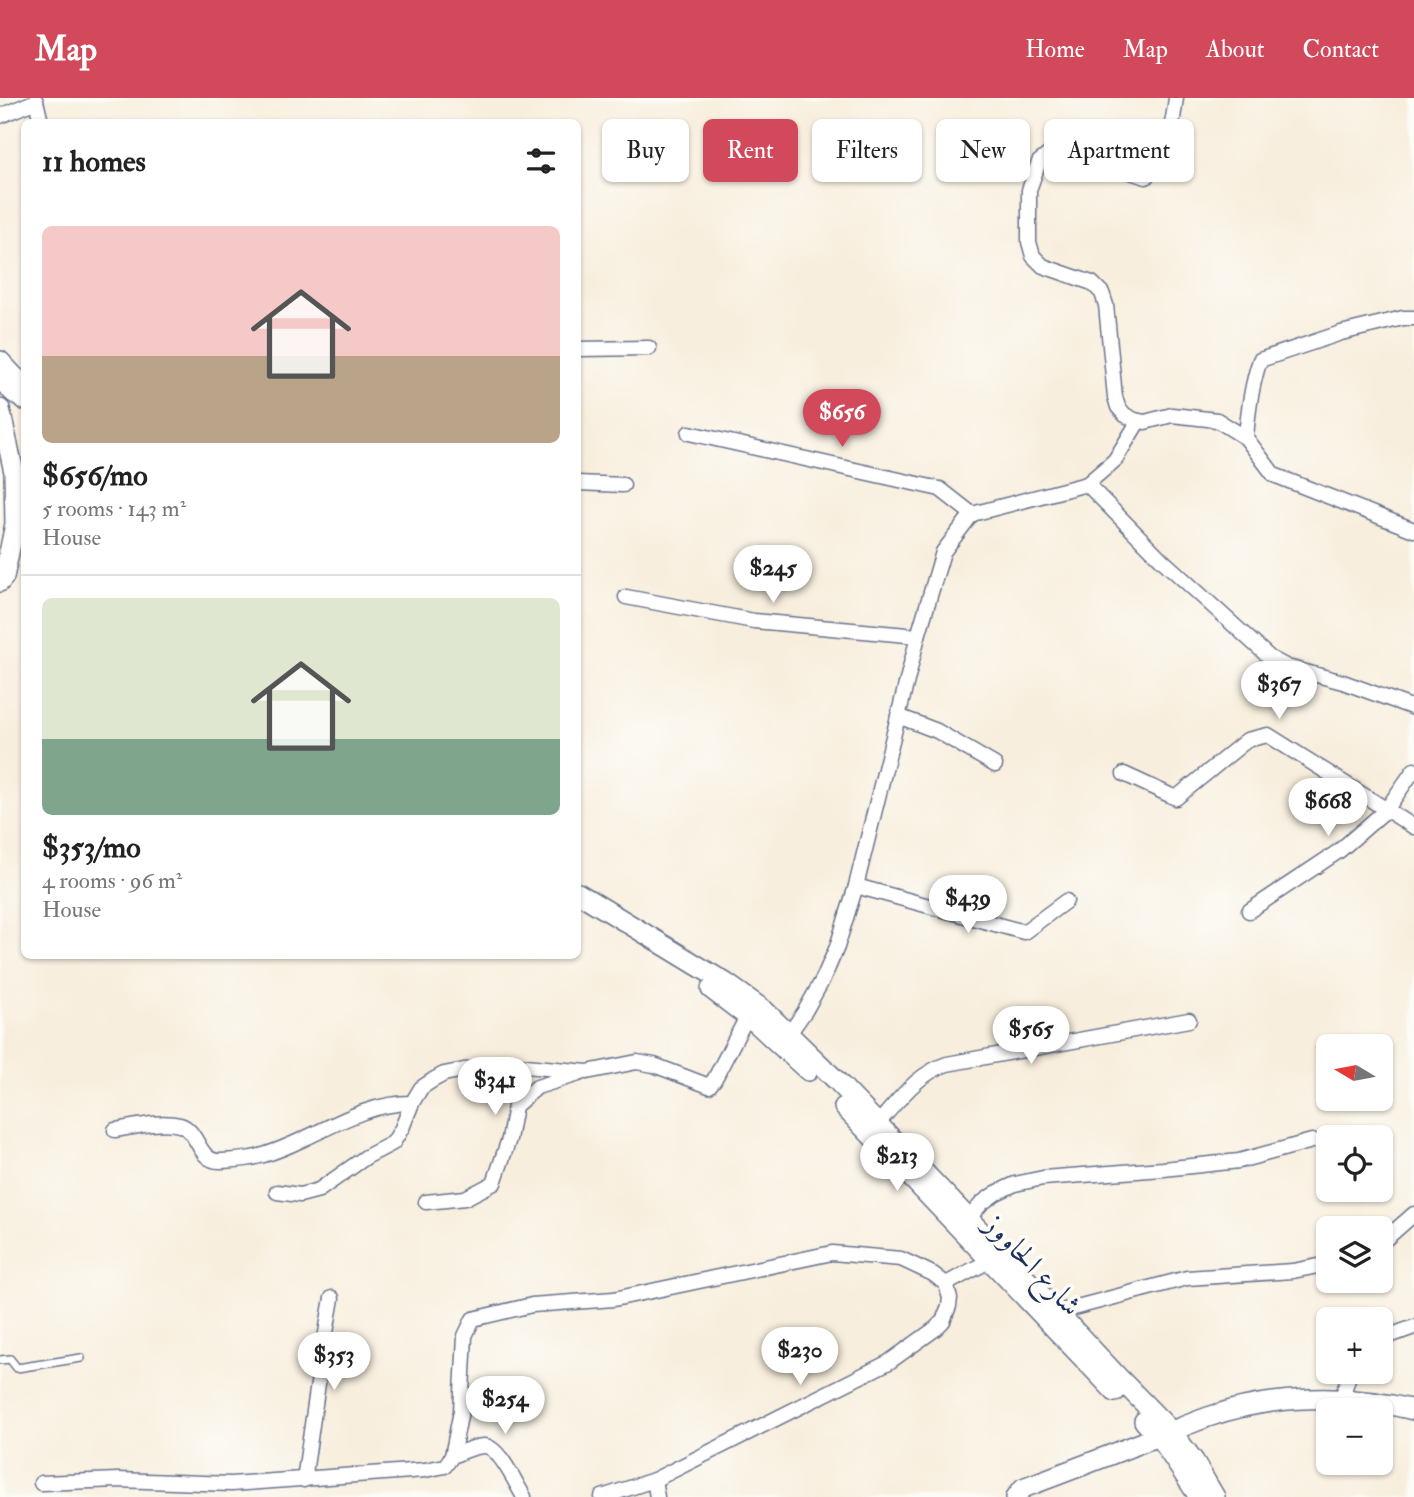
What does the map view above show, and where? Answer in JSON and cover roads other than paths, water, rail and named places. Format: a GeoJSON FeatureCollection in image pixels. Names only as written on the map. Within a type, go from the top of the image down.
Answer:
{"type":"FeatureCollection","features":[{"type":"Feature","properties":{"kind":"main road"},"geometry":{"type":"LineString","coordinates":[[2,372],[21,382]]}},
{"type":"Feature","properties":{"kind":"main road"},"geometry":{"type":"LineString","coordinates":[[2,372],[14,393],[21,398]]}},
{"type":"Feature","properties":{"kind":"main road"},"geometry":{"type":"LineString","coordinates":[[0,409],[14,472],[15,524],[4,577],[0,582]]}},
{"type":"Feature","properties":{"kind":"main road"},"geometry":{"type":"LineString","coordinates":[[581,895],[726,983],[750,1010],[764,1010],[878,1123],[1058,1312],[1165,1434]]}},
{"type":"Feature","properties":{"kind":"main road","name":"شارع الحاووز"},"geometry":{"type":"LineString","coordinates":[[581,912],[750,1010],[1073,1350],[1194,1461],[1214,1497]]}},
{"type":"Feature","properties":{"kind":"main road"},"geometry":{"type":"LineString","coordinates":[[1016,1497],[1023,1488],[1210,1416],[1260,1404],[1316,1399]]}},
{"type":"Feature","properties":{"kind":"main road"},"geometry":{"type":"LineString","coordinates":[[1393,1406],[1414,1410]]}},
{"type":"Feature","properties":{"kind":"main road","name":"شارع الحاووز"},"geometry":{"type":"LineString","coordinates":[[1165,1434],[1199,1497]]}},
{"type":"Feature","properties":{"kind":"street"},"geometry":{"type":"LineString","coordinates":[[1176,98],[1171,130],[1158,164],[1146,177],[1077,149],[1053,152],[1039,162],[1029,190],[1029,242],[1033,256],[1043,266],[1092,283],[1102,293],[1116,402],[1125,415],[1138,422],[1172,415],[1217,420],[1246,438],[1274,475],[1414,530]]}},
{"type":"Feature","properties":{"kind":"street"},"geometry":{"type":"LineString","coordinates":[[0,116],[36,101],[40,119]]}},
{"type":"Feature","properties":{"kind":"street"},"geometry":{"type":"LineString","coordinates":[[1246,438],[1249,404],[1260,360],[1341,334],[1404,318],[1414,318]]}},
{"type":"Feature","properties":{"kind":"street"},"geometry":{"type":"LineString","coordinates":[[581,349],[649,348]]}},
{"type":"Feature","properties":{"kind":"street"},"geometry":{"type":"LineString","coordinates":[[789,1034],[823,979],[837,947],[856,886],[918,636],[943,552],[972,514],[1087,484],[1115,460],[1138,422]]}},
{"type":"Feature","properties":{"kind":"street"},"geometry":{"type":"LineString","coordinates":[[689,433],[940,489],[972,514]]}},
{"type":"Feature","properties":{"kind":"street"},"geometry":{"type":"LineString","coordinates":[[581,483],[623,485]]}},
{"type":"Feature","properties":{"kind":"street"},"geometry":{"type":"LineString","coordinates":[[1087,484],[1161,559],[1270,658],[1287,667],[1343,682],[1414,708]]}},
{"type":"Feature","properties":{"kind":"street"},"geometry":{"type":"LineString","coordinates":[[626,597],[754,621],[918,636]]}},
{"type":"Feature","properties":{"kind":"street"},"geometry":{"type":"LineString","coordinates":[[898,716],[937,731],[995,765]]}},
{"type":"Feature","properties":{"kind":"street"},"geometry":{"type":"LineString","coordinates":[[1124,774],[1176,798],[1247,740],[1268,735],[1414,827]]}},
{"type":"Feature","properties":{"kind":"street"},"geometry":{"type":"LineString","coordinates":[[1249,911],[1339,851],[1386,810],[1414,770]]}},
{"type":"Feature","properties":{"kind":"street"},"geometry":{"type":"LineString","coordinates":[[856,886],[1024,932],[1066,901]]}},
{"type":"Feature","properties":{"kind":"street"},"geometry":{"type":"LineString","coordinates":[[426,1202],[465,1198],[494,1183],[509,1139],[515,1106],[537,1087],[587,1072],[637,1062],[654,1065],[709,1086],[750,1010]]}},
{"type":"Feature","properties":{"kind":"street"},"geometry":{"type":"LineString","coordinates":[[878,1123],[920,1077],[947,1063],[1189,1020]]}},
{"type":"Feature","properties":{"kind":"street"},"geometry":{"type":"LineString","coordinates":[[277,1192],[300,1195],[319,1190],[340,1173],[393,1143],[421,1088],[444,1074],[516,1065],[587,1072]]}},
{"type":"Feature","properties":{"kind":"street"},"geometry":{"type":"LineString","coordinates":[[115,1130],[161,1124],[182,1125],[194,1135],[202,1153],[217,1162],[261,1156],[366,1111],[392,1103],[412,1104]]}},
{"type":"Feature","properties":{"kind":"street"},"geometry":{"type":"LineString","coordinates":[[968,1218],[982,1203],[1015,1184],[1043,1178],[1163,1170],[1239,1161],[1312,1141]]}},
{"type":"Feature","properties":{"kind":"street"},"geometry":{"type":"LineString","coordinates":[[1393,1232],[1414,1214]]}},
{"type":"Feature","properties":{"kind":"street"},"geometry":{"type":"LineString","coordinates":[[41,1483],[118,1480],[230,1484],[425,1470],[445,1466],[453,1456],[461,1411],[465,1336],[472,1319],[532,1305],[614,1299],[832,1254],[901,1259],[933,1274],[946,1284],[950,1298],[943,1321],[889,1362],[654,1480],[602,1497]]}},
{"type":"Feature","properties":{"kind":"street"},"geometry":{"type":"LineString","coordinates":[[946,1284],[989,1261]]}},
{"type":"Feature","properties":{"kind":"street"},"geometry":{"type":"LineString","coordinates":[[1058,1312],[1187,1279],[1293,1271],[1316,1266]]}},
{"type":"Feature","properties":{"kind":"street"},"geometry":{"type":"LineString","coordinates":[[304,1480],[332,1298]]}},
{"type":"Feature","properties":{"kind":"street"},"geometry":{"type":"LineString","coordinates":[[1393,1335],[1414,1327]]}},
{"type":"Feature","properties":{"kind":"street"},"geometry":{"type":"LineString","coordinates":[[1342,1398],[1346,1384]]}},
{"type":"Feature","properties":{"kind":"street"},"geometry":{"type":"LineString","coordinates":[[453,1456],[478,1446],[488,1446],[496,1451],[524,1497]]}},
{"type":"Feature","properties":{"kind":"street"},"geometry":{"type":"LineString","coordinates":[[654,1480],[657,1497]]}},
{"type":"Feature","properties":{"kind":"lane"},"geometry":{"type":"LineString","coordinates":[[0,1360],[10,1359],[17,1367],[81,1358]]}}]}
